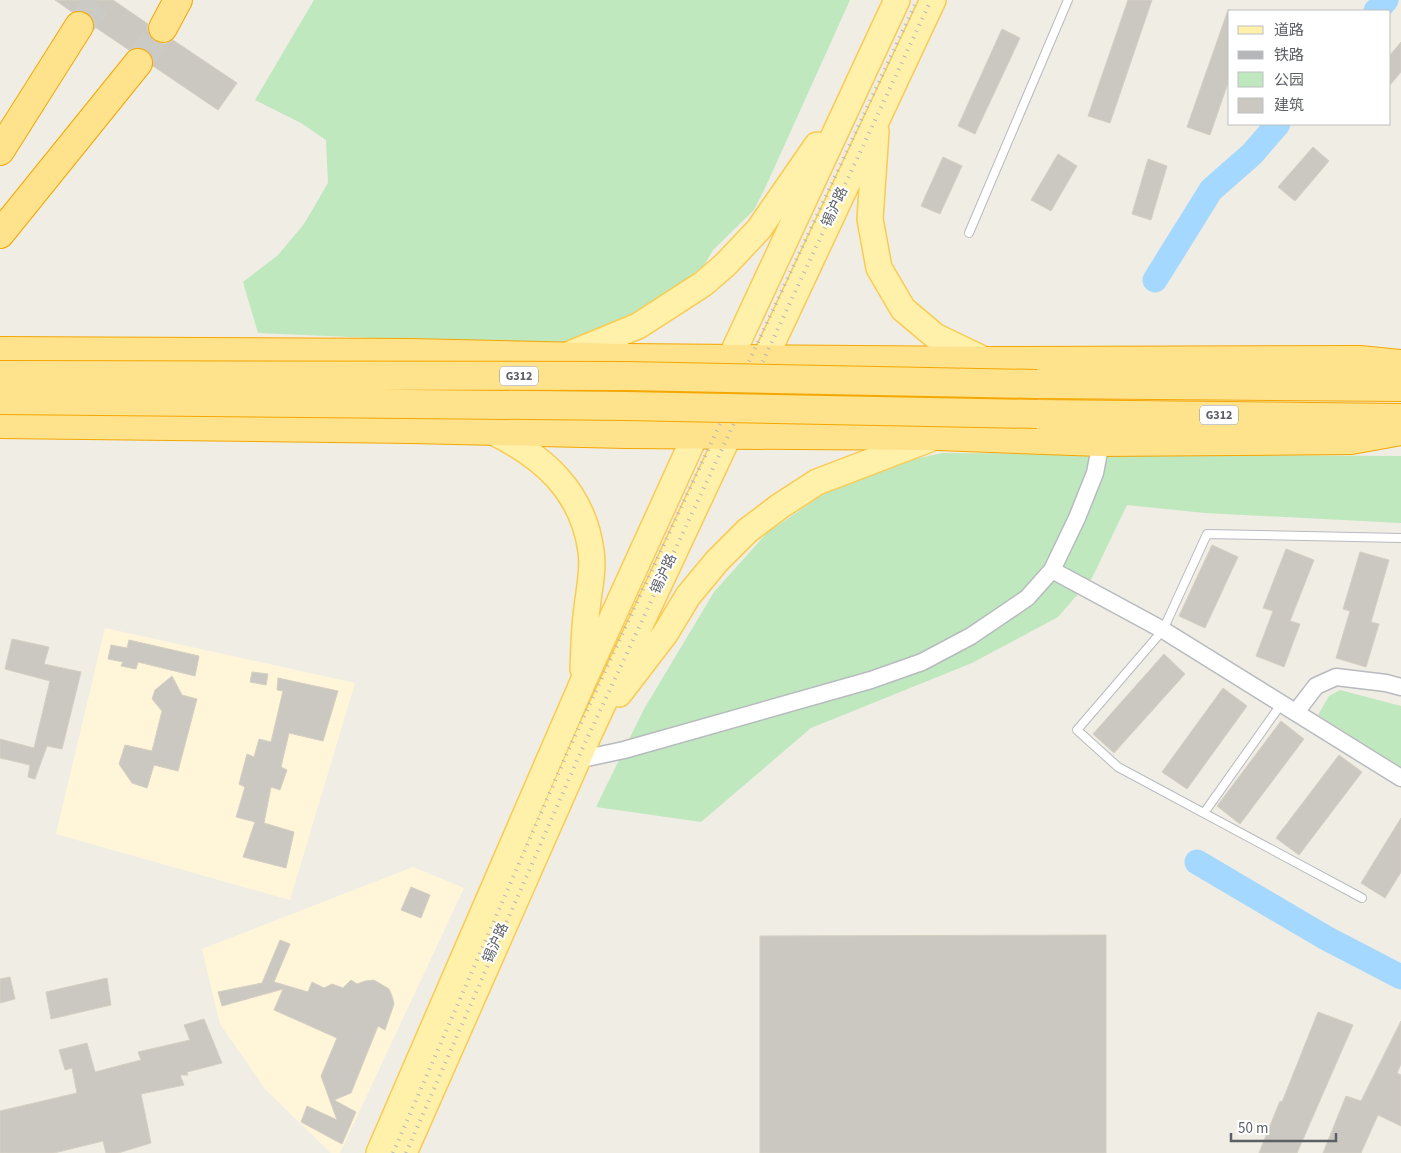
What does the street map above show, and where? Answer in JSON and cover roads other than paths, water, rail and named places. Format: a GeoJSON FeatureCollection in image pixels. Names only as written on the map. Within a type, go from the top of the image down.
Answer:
{"type":"FeatureCollection","features":[{"type":"Feature","properties":{"kind":"highway"},"geometry":{"type":"LineString","coordinates":[[163,28],[178,0]]}},
{"type":"Feature","properties":{"kind":"highway"},"geometry":{"type":"LineString","coordinates":[[0,151],[79,26]]}},
{"type":"Feature","properties":{"kind":"highway"},"geometry":{"type":"LineString","coordinates":[[0,234],[138,63]]}},
{"type":"Feature","properties":{"kind":"highway"},"geometry":{"type":"LineString","coordinates":[[0,352],[411,353],[563,357],[987,361],[1360,360],[1401,364]]}},
{"type":"Feature","properties":{"kind":"highway","name":"G312"},"geometry":{"type":"LineString","coordinates":[[0,375],[627,376],[1038,384],[1401,388]]}},
{"type":"Feature","properties":{"kind":"highway","name":"G312"},"geometry":{"type":"LineString","coordinates":[[0,400],[626,406],[1037,414],[1401,418]]}},
{"type":"Feature","properties":{"kind":"highway"},"geometry":{"type":"LineString","coordinates":[[0,424],[937,436],[1101,442],[1350,440],[1401,431]]}},
{"type":"Feature","properties":{"kind":"main road"},"geometry":{"type":"LineString","coordinates":[[563,357],[638,326],[703,284],[725,265],[759,229],[781,195],[851,98],[897,0]]}},
{"type":"Feature","properties":{"kind":"main road","name":"锡沪路"},"geometry":{"type":"LineString","coordinates":[[404,1153],[577,760],[933,0]]}},
{"type":"Feature","properties":{"kind":"main road","name":"锡沪路"},"geometry":{"type":"LineString","coordinates":[[379,1153],[582,684],[851,98]]}},
{"type":"Feature","properties":{"kind":"main road"},"geometry":{"type":"LineString","coordinates":[[877,118],[870,218],[879,268],[903,309],[935,336],[987,361]]}},
{"type":"Feature","properties":{"kind":"main road"},"geometry":{"type":"LineString","coordinates":[[491,431],[515,442],[555,474],[571,495],[584,522],[592,552],[591,579],[586,609],[582,684]]}},
{"type":"Feature","properties":{"kind":"main road"},"geometry":{"type":"LineString","coordinates":[[589,734],[665,634],[688,596],[717,561],[747,531],[780,506],[817,482],[937,436]]}},
{"type":"Feature","properties":{"kind":"street"},"geometry":{"type":"LineString","coordinates":[[577,760],[624,750],[871,680],[922,662],[971,636],[1027,598],[1052,570],[1077,518],[1095,473],[1101,442]]}},
{"type":"Feature","properties":{"kind":"street"},"geometry":{"type":"LineString","coordinates":[[1052,570],[1163,630],[1401,778]]}},
{"type":"Feature","properties":{"kind":"street"},"geometry":{"type":"LineString","coordinates":[[1296,712],[1316,686],[1336,677],[1386,683],[1401,687]]}},
{"type":"Feature","properties":{"kind":"lane"},"geometry":{"type":"LineString","coordinates":[[969,233],[1068,0]]}},
{"type":"Feature","properties":{"kind":"lane"},"geometry":{"type":"LineString","coordinates":[[1362,898],[1118,767],[1077,730],[1163,630],[1207,534],[1401,538]]}},
{"type":"Feature","properties":{"kind":"lane"},"geometry":{"type":"LineString","coordinates":[[1204,813],[1282,703]]}},
{"type":"Feature","properties":{"kind":"waterway"},"geometry":{"type":"LineString","coordinates":[[1377,10],[1386,0]]}},
{"type":"Feature","properties":{"kind":"waterway"},"geometry":{"type":"LineString","coordinates":[[1155,280],[1211,190],[1252,154],[1277,125]]}},
{"type":"Feature","properties":{"kind":"waterway"},"geometry":{"type":"LineString","coordinates":[[1197,862],[1326,938],[1401,977]]}},
{"type":"Feature","properties":{"kind":"tunnel"},"geometry":{"type":"LineString","coordinates":[[79,26],[101,0]]}},
{"type":"Feature","properties":{"kind":"tunnel"},"geometry":{"type":"LineString","coordinates":[[138,63],[163,28]]}},
{"type":"Feature","properties":{"kind":"railway"},"geometry":{"type":"LineString","coordinates":[[393,1153],[568,751],[917,0]]}},
{"type":"Feature","properties":{"kind":"railway"},"geometry":{"type":"LineString","coordinates":[[406,1153],[579,756],[931,0]]}}]}
